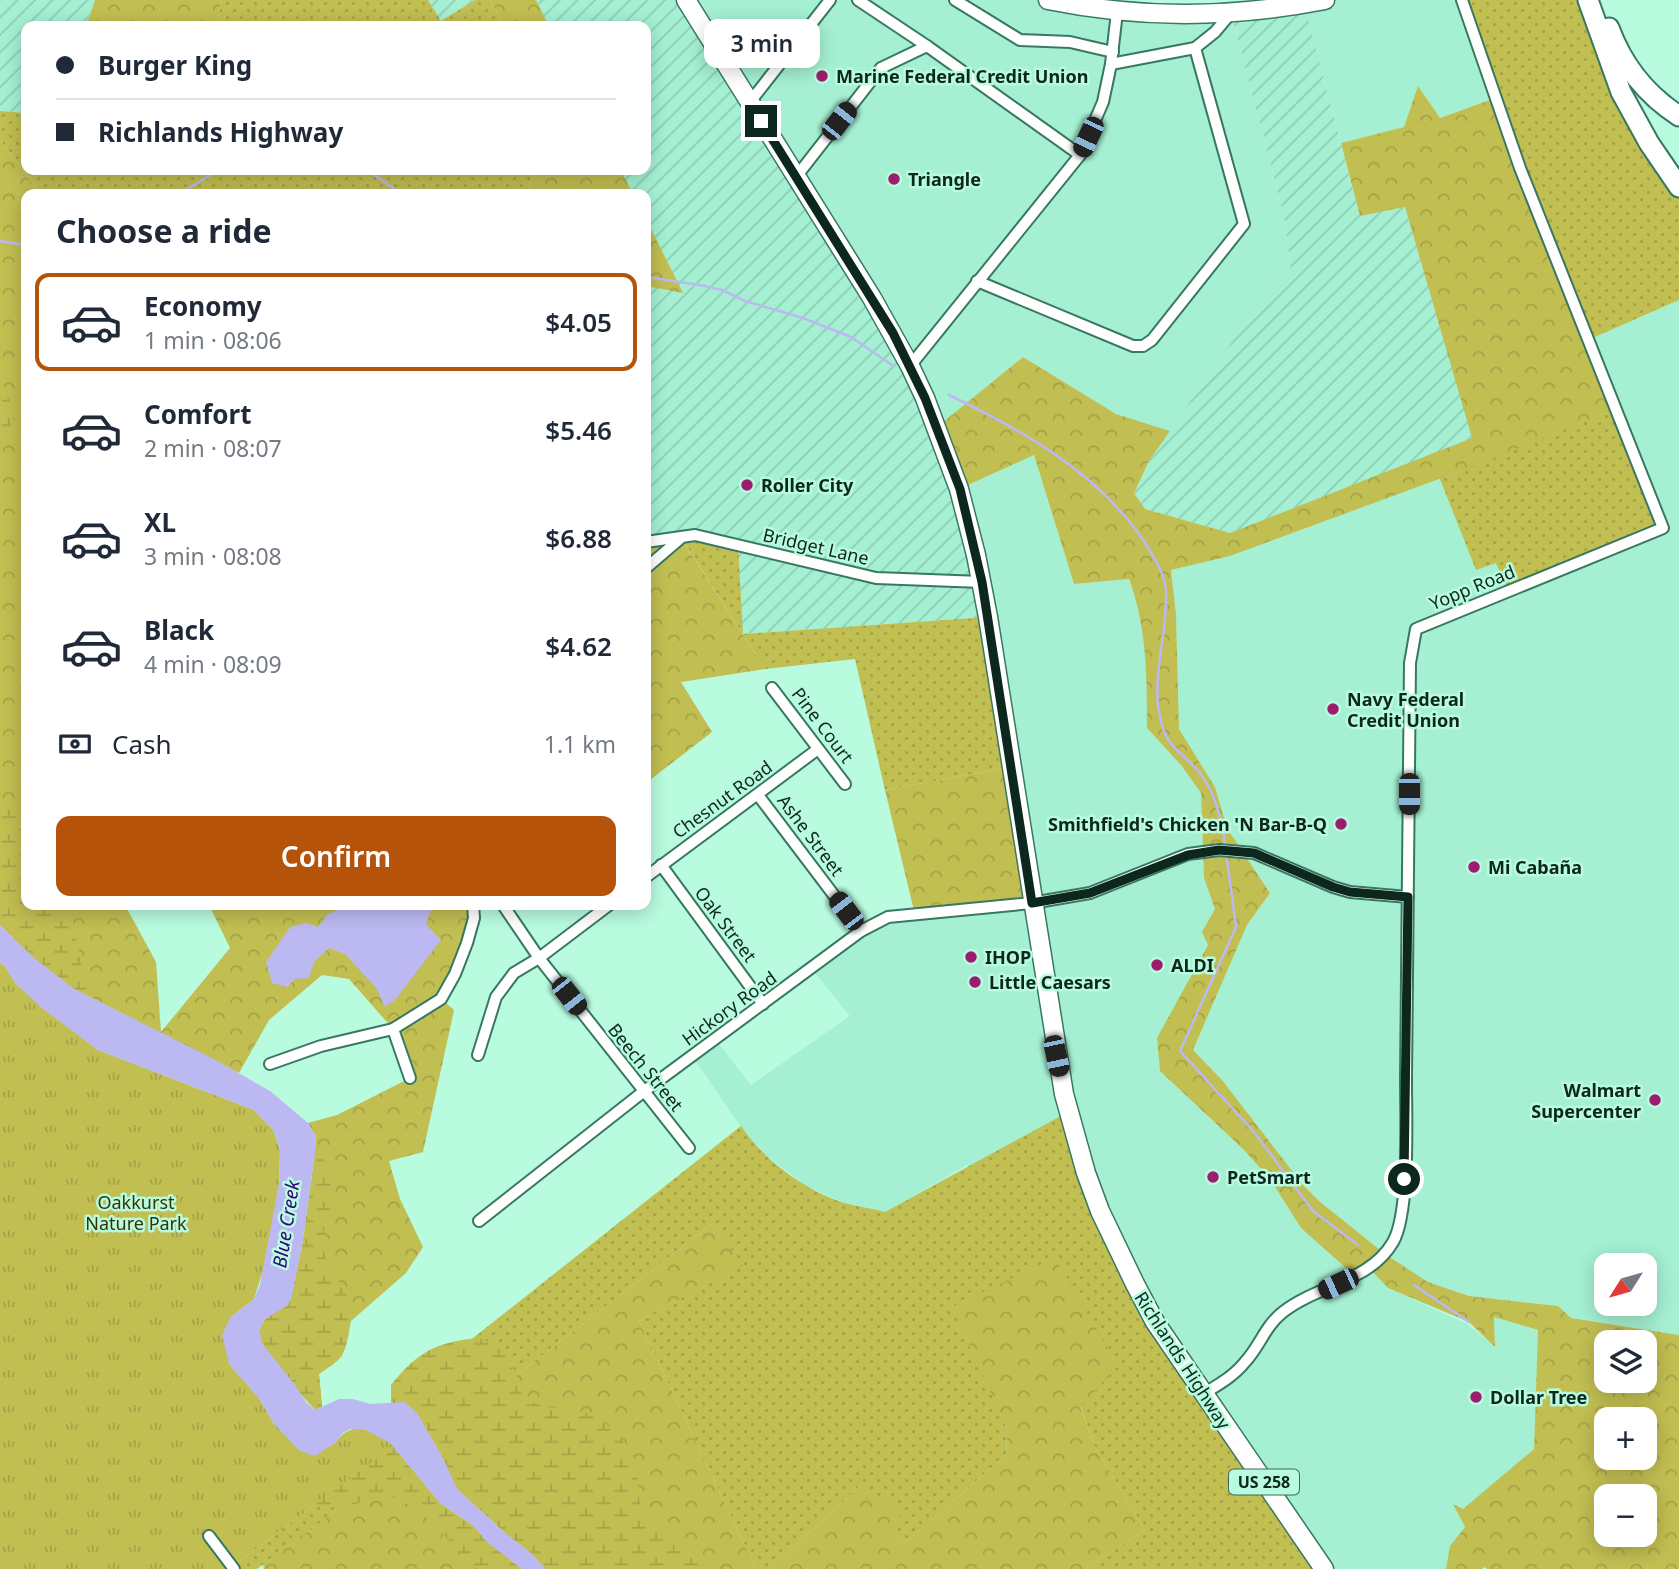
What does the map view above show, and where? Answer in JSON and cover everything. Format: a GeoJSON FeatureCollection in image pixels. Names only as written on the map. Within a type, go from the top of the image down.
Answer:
{"type":"FeatureCollection","features":[{"type":"Feature","properties":{"kind":"highway"},"geometry":{"type":"LineString","coordinates":[[1588,0],[1621,92],[1649,143],[1679,187]]}},
{"type":"Feature","properties":{"kind":"highway"},"geometry":{"type":"LineString","coordinates":[[1599,0],[1613,38],[1629,69],[1642,86],[1679,116]]}},
{"type":"Feature","properties":{"kind":"main road","name":"Richlands Highway"},"geometry":{"type":"LineString","coordinates":[[686,0],[872,298],[910,366],[960,489],[982,582],[1056,1056],[1074,1133],[1100,1211],[1155,1322],[1324,1569]]}},
{"type":"Feature","properties":{"kind":"main road"},"geometry":{"type":"LineString","coordinates":[[1048,0],[1117,12],[1325,0]]}},
{"type":"Feature","properties":{"kind":"street"},"geometry":{"type":"LineString","coordinates":[[750,102],[830,0]]}},
{"type":"Feature","properties":{"kind":"street"},"geometry":{"type":"LineString","coordinates":[[858,0],[1080,155]]}},
{"type":"Feature","properties":{"kind":"street"},"geometry":{"type":"LineString","coordinates":[[955,0],[1020,40],[1070,42],[1113,52]]}},
{"type":"Feature","properties":{"kind":"street","name":"Yopp Road"},"geometry":{"type":"LineString","coordinates":[[1203,1394],[1226,1380],[1246,1362],[1266,1328],[1284,1311],[1355,1276],[1385,1254],[1401,1221],[1410,663],[1416,629],[1663,528],[1520,168],[1462,0]]}},
{"type":"Feature","properties":{"kind":"street"},"geometry":{"type":"LineString","coordinates":[[1111,64],[1195,48],[1215,32],[1231,7]]}},
{"type":"Feature","properties":{"kind":"street"},"geometry":{"type":"LineString","coordinates":[[910,366],[1080,155],[1097,119],[1111,64],[1117,12]]}},
{"type":"Feature","properties":{"kind":"street"},"geometry":{"type":"LineString","coordinates":[[796,177],[881,68],[927,46]]}},
{"type":"Feature","properties":{"kind":"street"},"geometry":{"type":"LineString","coordinates":[[977,281],[1133,346],[1143,346],[1152,340],[1244,224],[1195,48]]}},
{"type":"Feature","properties":{"kind":"street","name":"Bridget Lane"},"geometry":{"type":"LineString","coordinates":[[651,541],[695,535],[876,578],[982,582]]}},
{"type":"Feature","properties":{"kind":"street"},"geometry":{"type":"LineString","coordinates":[[651,564],[681,538]]}},
{"type":"Feature","properties":{"kind":"street","name":"Pine Court"},"geometry":{"type":"LineString","coordinates":[[772,688],[845,784]]}},
{"type":"Feature","properties":{"kind":"street","name":"Chesnut Road"},"geometry":{"type":"LineString","coordinates":[[651,873],[818,749]]}},
{"type":"Feature","properties":{"kind":"street","name":"Ashe Street"},"geometry":{"type":"LineString","coordinates":[[758,794],[861,931]]}},
{"type":"Feature","properties":{"kind":"street","name":"Hickory Road"},"geometry":{"type":"LineString","coordinates":[[479,1221],[643,1092],[861,931],[888,917],[1032,903],[1090,893],[1188,855],[1219,850],[1254,853],[1350,892],[1408,897]]}},
{"type":"Feature","properties":{"kind":"street","name":"Oak Street"},"geometry":{"type":"LineString","coordinates":[[661,865],[763,1004]]}},
{"type":"Feature","properties":{"kind":"street"},"geometry":{"type":"LineString","coordinates":[[270,1064],[321,1046],[393,1029],[441,999],[456,974],[474,918],[473,910]]}},
{"type":"Feature","properties":{"kind":"street","name":"Beech Street"},"geometry":{"type":"LineString","coordinates":[[506,910],[539,958],[689,1148]]}},
{"type":"Feature","properties":{"kind":"street"},"geometry":{"type":"LineString","coordinates":[[478,1055],[496,997],[514,973],[539,958],[602,910]]}},
{"type":"Feature","properties":{"kind":"street"},"geometry":{"type":"LineString","coordinates":[[393,1029],[410,1078]]}},
{"type":"Feature","properties":{"kind":"street"},"geometry":{"type":"LineString","coordinates":[[209,1536],[234,1569]]}},
{"type":"Feature","properties":{"kind":"shaded area"},"geometry":{"type":"Polygon","coordinates":[[[0,0],[95,0],[88,21],[21,21],[21,113],[0,111],[0,0]]]}},
{"type":"Feature","properties":{"kind":"shaded area"},"geometry":{"type":"Polygon","coordinates":[[[428,0],[475,0],[441,21],[428,0]]]}},
{"type":"Feature","properties":{"kind":"shaded area"},"geometry":{"type":"Polygon","coordinates":[[[536,0],[686,0],[925,398],[988,617],[743,634],[707,538],[651,542],[651,287],[682,292],[651,229],[651,189],[630,189],[624,175],[651,175],[651,21],[546,21],[536,0]]]}},
{"type":"Feature","properties":{"kind":"shaded area"},"geometry":{"type":"Polygon","coordinates":[[[686,0],[1048,0],[1231,13],[1284,216],[1291,270],[1243,326],[1170,431],[1116,414],[1023,357],[937,427],[686,0]]]}},
{"type":"Feature","properties":{"kind":"shaded area"},"geometry":{"type":"Polygon","coordinates":[[[1325,0],[1462,0],[1495,98],[1439,118],[1419,87],[1404,127],[1341,143],[1304,4],[1325,0]]]}},
{"type":"Feature","properties":{"kind":"shaded area"},"geometry":{"type":"Polygon","coordinates":[[[1304,4],[1360,216],[1405,207],[1473,438],[1230,533],[1145,509],[1134,493],[1149,461],[1243,326],[1291,270],[1284,216],[1231,13],[1304,4]]]}},
{"type":"Feature","properties":{"kind":"shaded area"},"geometry":{"type":"Polygon","coordinates":[[[1679,300],[1679,1335],[1571,1318],[1558,1306],[1469,1296],[1428,1282],[1385,1254],[1319,1201],[1303,1185],[1222,1080],[1193,1050],[1247,925],[1270,893],[1227,828],[1215,787],[1179,729],[1176,614],[1171,570],[1230,556],[1480,464],[1588,340],[1679,300]]]}},
{"type":"Feature","properties":{"kind":"shaded area"},"geometry":{"type":"Polygon","coordinates":[[[1034,455],[1074,584],[1129,579],[1139,606],[1147,659],[1147,728],[1181,765],[1201,793],[1204,878],[1215,909],[1202,932],[1208,945],[1157,1038],[1160,1071],[1243,1149],[1270,1179],[1301,1228],[1368,1267],[1388,1288],[1467,1324],[1495,1346],[1494,1317],[1538,1330],[1534,1449],[1463,1510],[1455,1505],[1465,1527],[1450,1546],[1446,1569],[1324,1569],[967,1165],[885,1212],[842,1202],[806,1186],[755,1147],[692,1056],[715,1039],[751,1085],[850,1016],[811,968],[888,917],[1032,903],[959,489],[1034,455]]]}},
{"type":"Feature","properties":{"kind":"green space"},"geometry":{"type":"Polygon","coordinates":[[[95,0],[221,0],[218,21],[88,21],[95,0]]]}},
{"type":"Feature","properties":{"kind":"green space"},"geometry":{"type":"Polygon","coordinates":[[[221,0],[428,0],[441,21],[218,21],[221,0]]]}},
{"type":"Feature","properties":{"kind":"green space"},"geometry":{"type":"Polygon","coordinates":[[[475,0],[490,0],[502,21],[441,21],[475,0]]]}},
{"type":"Feature","properties":{"kind":"green space"},"geometry":{"type":"Polygon","coordinates":[[[490,0],[536,0],[546,21],[502,21],[490,0]]]}},
{"type":"Feature","properties":{"kind":"green space"},"geometry":{"type":"Polygon","coordinates":[[[1462,0],[1588,0],[1602,43],[1679,187],[1679,300],[1588,340],[1462,0]]]}},
{"type":"Feature","properties":{"kind":"green space"},"geometry":{"type":"Polygon","coordinates":[[[1418,86],[1440,118],[1495,98],[1615,409],[1480,464],[1230,556],[1171,570],[1176,614],[1179,729],[1215,787],[1227,828],[1270,893],[1247,925],[1193,1050],[1222,1080],[1303,1185],[1319,1201],[1385,1254],[1428,1282],[1469,1296],[1558,1306],[1571,1318],[1647,1330],[1594,1330],[1594,1393],[1657,1393],[1657,1332],[1679,1335],[1679,1569],[1446,1569],[1450,1546],[1465,1527],[1453,1504],[1463,1509],[1534,1449],[1538,1330],[1494,1317],[1495,1347],[1469,1322],[1388,1288],[1368,1267],[1355,1276],[1301,1228],[1270,1179],[1243,1149],[1160,1071],[1157,1038],[1208,945],[1202,932],[1215,909],[1204,878],[1201,793],[1181,765],[1147,728],[1143,634],[1129,579],[1074,584],[1034,455],[959,489],[937,427],[1023,357],[1116,414],[1170,431],[1149,461],[1134,493],[1145,509],[1230,533],[1472,438],[1405,207],[1360,216],[1341,143],[1404,127],[1418,86]]]}},
{"type":"Feature","properties":{"kind":"green space"},"geometry":{"type":"Polygon","coordinates":[[[0,111],[21,113],[21,168],[0,140],[0,111]]]}},
{"type":"Feature","properties":{"kind":"green space"},"geometry":{"type":"Polygon","coordinates":[[[0,140],[21,168],[21,175],[26,175],[36,189],[21,189],[21,910],[128,910],[156,962],[161,1032],[230,948],[211,910],[473,910],[474,918],[441,999],[454,1010],[423,1152],[389,1161],[400,1199],[423,1247],[406,1273],[351,1321],[342,1356],[319,1374],[322,1407],[295,1385],[316,1137],[308,1123],[337,1115],[410,1078],[393,1029],[349,979],[322,975],[269,1020],[239,1073],[74,989],[0,925],[0,140]]]}},
{"type":"Feature","properties":{"kind":"green space"},"geometry":{"type":"Polygon","coordinates":[[[26,175],[534,175],[528,189],[36,189],[26,175]]]}},
{"type":"Feature","properties":{"kind":"green space"},"geometry":{"type":"Polygon","coordinates":[[[534,175],[624,175],[630,189],[528,189],[534,175]]]}},
{"type":"Feature","properties":{"kind":"green space"},"geometry":{"type":"Polygon","coordinates":[[[651,229],[683,293],[651,287],[651,229]]]}},
{"type":"Feature","properties":{"kind":"green space"},"geometry":{"type":"Polygon","coordinates":[[[0,376],[15,415],[0,453],[0,376]]]}},
{"type":"Feature","properties":{"kind":"green space"},"geometry":{"type":"Polygon","coordinates":[[[1615,409],[1663,528],[1508,591],[1496,563],[1476,570],[1440,479],[1615,409]]]}},
{"type":"Feature","properties":{"kind":"green space"},"geometry":{"type":"Polygon","coordinates":[[[681,538],[738,545],[743,634],[988,617],[1011,767],[885,790],[855,659],[765,669],[682,539],[651,564],[651,541],[681,538]]]}},
{"type":"Feature","properties":{"kind":"green space"},"geometry":{"type":"Polygon","coordinates":[[[681,538],[765,669],[681,682],[712,732],[651,779],[651,564],[681,538]]]}},
{"type":"Feature","properties":{"kind":"green space"},"geometry":{"type":"Polygon","coordinates":[[[1011,767],[1032,903],[915,915],[885,790],[1011,767]]]}},
{"type":"Feature","properties":{"kind":"green space"},"geometry":{"type":"Polygon","coordinates":[[[0,800],[21,806],[21,910],[71,910],[87,995],[51,973],[0,925],[0,800]]]}},
{"type":"Feature","properties":{"kind":"green space","name":"Oakkurst Nature Park"},"geometry":{"type":"Polygon","coordinates":[[[0,963],[5,966],[16,984],[98,1050],[254,1110],[274,1131],[280,1151],[279,1183],[267,1258],[254,1299],[230,1318],[229,1364],[259,1398],[274,1424],[335,1443],[349,1431],[363,1429],[394,1445],[229,1569],[0,1569],[0,963]]]}},
{"type":"Feature","properties":{"kind":"green space"},"geometry":{"type":"Polygon","coordinates":[[[1068,1112],[1116,1247],[1324,1569],[1085,1569],[1145,1530],[1095,1447],[1080,1406],[953,1307],[1007,1429],[1006,1455],[905,1543],[894,1536],[861,1485],[770,1569],[756,1569],[639,1321],[742,1265],[712,1224],[433,1440],[391,1403],[741,1126],[772,1161],[798,1181],[841,1202],[885,1212],[1068,1112]]]}},
{"type":"Feature","properties":{"kind":"green space"},"geometry":{"type":"Polygon","coordinates":[[[315,1153],[328,1165],[334,1176],[336,1186],[323,1246],[330,1268],[349,1300],[351,1313],[343,1353],[336,1362],[319,1374],[322,1407],[316,1410],[269,1355],[261,1341],[260,1331],[263,1321],[288,1305],[302,1246],[315,1153]]]}},
{"type":"Feature","properties":{"kind":"green space"},"geometry":{"type":"Polygon","coordinates":[[[712,1224],[743,1265],[639,1321],[756,1569],[545,1569],[532,1554],[457,1489],[433,1440],[712,1224]]]}},
{"type":"Feature","properties":{"kind":"green space"},"geometry":{"type":"Polygon","coordinates":[[[1055,1258],[1118,1366],[1080,1407],[1095,1447],[1145,1530],[1085,1569],[770,1569],[861,1485],[902,1510],[894,1536],[905,1543],[1006,1455],[1007,1429],[952,1307],[1055,1258]]]}},
{"type":"Feature","properties":{"kind":"green space"},"geometry":{"type":"Polygon","coordinates":[[[477,1338],[493,1344],[504,1353],[522,1393],[531,1402],[584,1412],[603,1421],[618,1435],[636,1463],[639,1500],[646,1514],[669,1539],[704,1569],[545,1569],[532,1554],[457,1489],[417,1413],[405,1402],[391,1403],[391,1385],[410,1364],[428,1351],[449,1343],[477,1338]]]}},
{"type":"Feature","properties":{"kind":"green space"},"geometry":{"type":"Polygon","coordinates":[[[364,1429],[390,1443],[440,1503],[474,1526],[487,1542],[522,1569],[478,1569],[463,1558],[434,1523],[409,1505],[387,1495],[341,1508],[306,1505],[364,1429]]]}},
{"type":"Feature","properties":{"kind":"green space"},"geometry":{"type":"Polygon","coordinates":[[[394,1445],[405,1461],[257,1569],[229,1569],[394,1445]]]}},
{"type":"Feature","properties":{"kind":"green space"},"geometry":{"type":"Polygon","coordinates":[[[405,1461],[440,1503],[522,1569],[264,1569],[263,1564],[405,1461]]]}},
{"type":"Feature","properties":{"kind":"water"},"geometry":{"type":"Polygon","coordinates":[[[337,910],[431,910],[426,924],[441,940],[395,1000],[385,1007],[377,989],[345,954],[329,948],[314,962],[309,978],[295,979],[287,987],[272,983],[266,962],[290,927],[307,923],[318,927],[328,914],[337,910]]]}},
{"type":"Feature","properties":{"kind":"water","name":"Blue Creek"},"geometry":{"type":"Polygon","coordinates":[[[0,925],[33,957],[74,989],[212,1058],[270,1091],[308,1123],[316,1137],[315,1153],[292,1296],[288,1305],[264,1320],[260,1329],[261,1342],[315,1410],[339,1399],[353,1399],[370,1404],[405,1402],[417,1413],[457,1489],[532,1554],[545,1569],[522,1569],[487,1542],[474,1526],[440,1503],[390,1443],[364,1429],[350,1429],[315,1456],[300,1451],[274,1424],[259,1398],[229,1364],[222,1335],[230,1318],[254,1299],[260,1285],[279,1183],[280,1151],[274,1131],[254,1110],[98,1050],[42,1008],[16,984],[5,966],[0,963],[0,925]]]}},
{"type":"Feature","properties":{"kind":"waterway"},"geometry":{"type":"LineString","coordinates":[[187,189],[211,175]]}},
{"type":"Feature","properties":{"kind":"waterway"},"geometry":{"type":"LineString","coordinates":[[374,175],[395,189]]}},
{"type":"Feature","properties":{"kind":"waterway"},"geometry":{"type":"LineString","coordinates":[[0,241],[21,244]]}},
{"type":"Feature","properties":{"kind":"waterway"},"geometry":{"type":"LineString","coordinates":[[651,278],[722,290],[745,301],[803,318],[851,337],[892,365]]}},
{"type":"Feature","properties":{"kind":"waterway"},"geometry":{"type":"LineString","coordinates":[[949,395],[1029,438],[1079,472],[1123,514],[1150,550],[1166,591],[1157,686],[1160,717],[1170,743],[1199,772],[1209,788],[1220,817],[1225,846]]}},
{"type":"Feature","properties":{"kind":"waterway"},"geometry":{"type":"LineString","coordinates":[[1226,852],[1236,927],[1180,1051],[1254,1132],[1313,1211],[1358,1245]]}},
{"type":"Feature","properties":{"kind":"waterway"},"geometry":{"type":"LineString","coordinates":[[1414,1285],[1469,1322]]}},
{"type":"Feature","properties":{"kind":"place","name":"Marine Federal Credit Union"},"geometry":{"type":"Point","coordinates":[822,76]}},
{"type":"Feature","properties":{"kind":"place","name":"Triangle"},"geometry":{"type":"Point","coordinates":[894,179]}},
{"type":"Feature","properties":{"kind":"place","name":"Roller City"},"geometry":{"type":"Point","coordinates":[747,485]}},
{"type":"Feature","properties":{"kind":"place","name":"Navy Federal Credit Union"},"geometry":{"type":"Point","coordinates":[1333,709]}},
{"type":"Feature","properties":{"kind":"place","name":"Smithfield's Chicken 'N Bar-B-Q"},"geometry":{"type":"Point","coordinates":[1341,824]}},
{"type":"Feature","properties":{"kind":"place","name":"Mi Cabaña"},"geometry":{"type":"Point","coordinates":[1474,867]}},
{"type":"Feature","properties":{"kind":"place","name":"IHOP"},"geometry":{"type":"Point","coordinates":[971,957]}},
{"type":"Feature","properties":{"kind":"place","name":"ALDI"},"geometry":{"type":"Point","coordinates":[1157,965]}},
{"type":"Feature","properties":{"kind":"place","name":"Little Caesars"},"geometry":{"type":"Point","coordinates":[975,982]}},
{"type":"Feature","properties":{"kind":"place","name":"Walmart Supercenter"},"geometry":{"type":"Point","coordinates":[1655,1100]}},
{"type":"Feature","properties":{"kind":"place","name":"PetSmart"},"geometry":{"type":"Point","coordinates":[1213,1177]}},
{"type":"Feature","properties":{"kind":"place","name":"Dollar Tree"},"geometry":{"type":"Point","coordinates":[1476,1397]}},
{"type":"Feature","properties":{"kind":"route"},"geometry":{"type":"LineString","coordinates":[[761,121],[893,333],[925,398],[960,489],[982,582],[1032,903],[1090,893],[1188,855],[1219,850],[1254,853],[1350,892],[1408,897],[1404,1179]]}}]}
